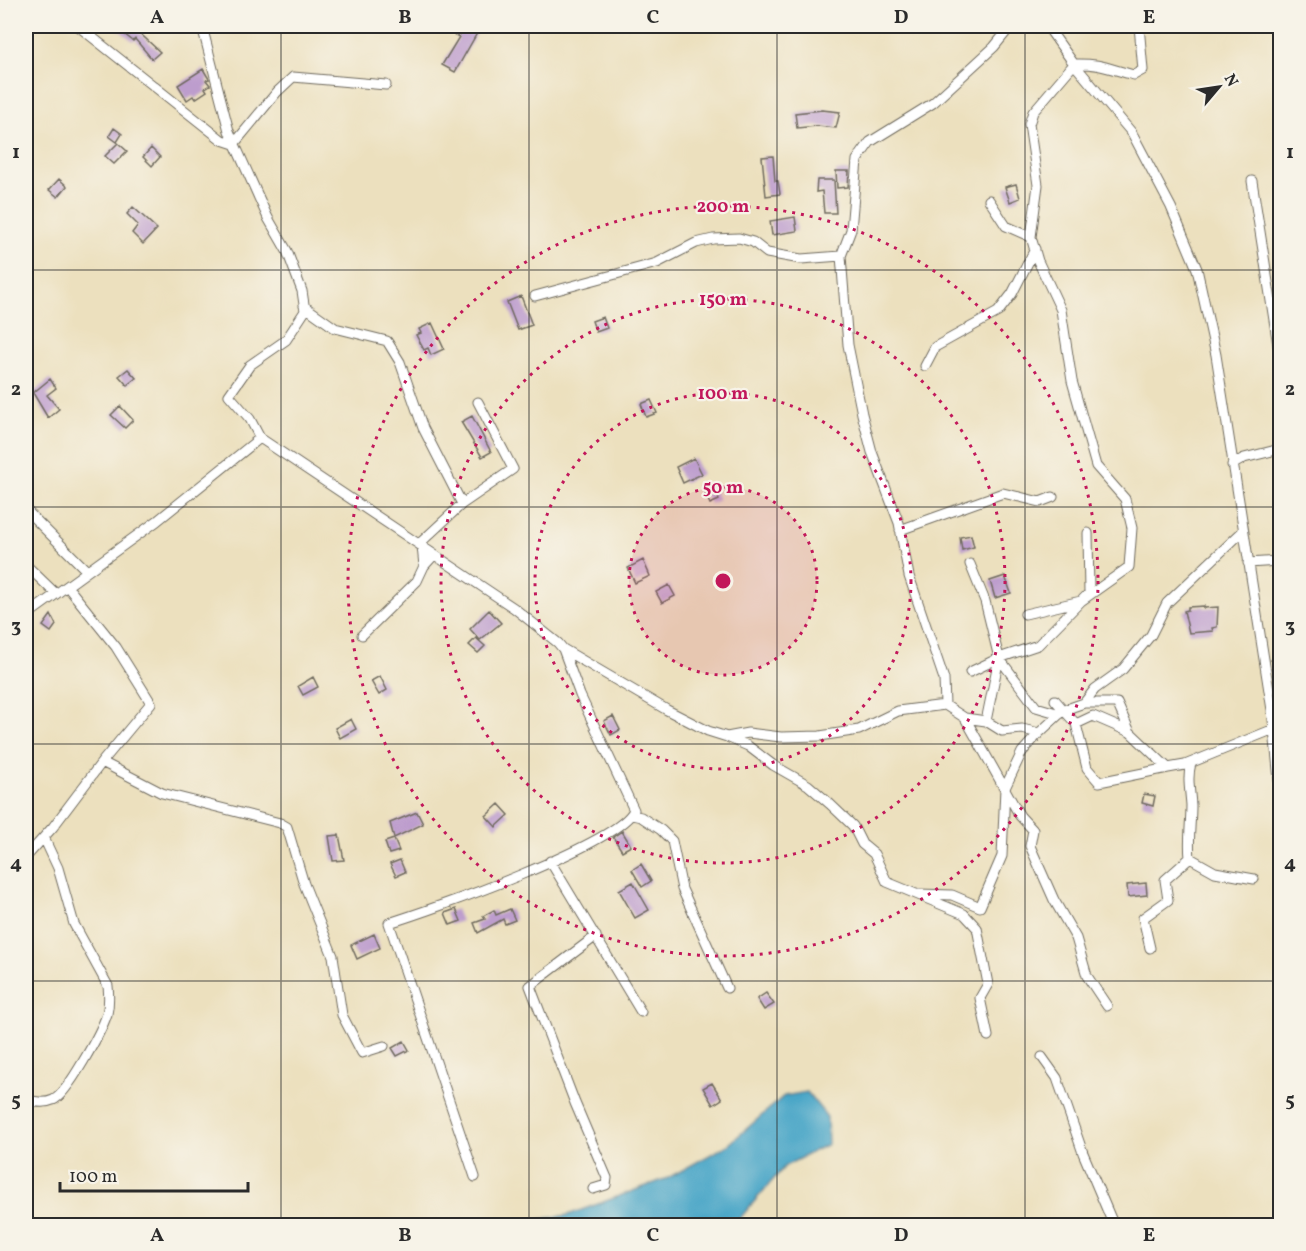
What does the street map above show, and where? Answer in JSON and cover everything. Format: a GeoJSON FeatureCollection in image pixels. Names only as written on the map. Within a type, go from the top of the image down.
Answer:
{"type":"FeatureCollection","features":[{"type":"Feature","properties":{"kind":"street"},"geometry":{"type":"LineString","coordinates":[[78,26],[222,140],[234,144]]}},
{"type":"Feature","properties":{"kind":"street"},"geometry":{"type":"LineString","coordinates":[[202,26],[234,144],[268,218],[287,251],[302,291],[304,306],[301,320],[286,340],[250,365],[229,395],[250,419],[260,438],[514,608],[563,649],[667,710],[708,731],[727,736],[748,746],[773,765],[808,785],[853,826],[862,844],[874,854],[887,882],[964,914],[977,928],[988,984],[980,998],[988,1036]]}},
{"type":"Feature","properties":{"kind":"street"},"geometry":{"type":"LineString","coordinates":[[945,705],[944,679],[909,576],[900,530],[872,452],[854,377],[848,345],[841,256],[851,230],[856,160],[870,142],[933,103],[994,47],[1011,26]]}},
{"type":"Feature","properties":{"kind":"street"},"geometry":{"type":"LineString","coordinates":[[1047,26],[1074,64],[1132,133],[1190,249],[1197,269],[1216,355],[1242,532],[1269,691],[1281,790]]}},
{"type":"Feature","properties":{"kind":"street"},"geometry":{"type":"LineString","coordinates":[[1025,614],[1081,601],[1129,567],[1132,528],[1125,499],[1096,466],[1072,381],[1061,310],[1031,237],[1038,184],[1029,124],[1033,111],[1074,64],[1098,63],[1114,71],[1134,75],[1143,70],[1139,26]]}},
{"type":"Feature","properties":{"kind":"street"},"geometry":{"type":"LineString","coordinates":[[234,144],[277,92],[293,77],[386,85]]}},
{"type":"Feature","properties":{"kind":"street"},"geometry":{"type":"LineString","coordinates":[[1252,181],[1281,358]]}},
{"type":"Feature","properties":{"kind":"street"},"geometry":{"type":"LineString","coordinates":[[989,200],[1006,226],[1031,237]]}},
{"type":"Feature","properties":{"kind":"street"},"geometry":{"type":"LineString","coordinates":[[535,296],[657,263],[696,243],[713,239],[739,238],[753,242],[767,253],[801,259],[841,256]]}},
{"type":"Feature","properties":{"kind":"street"},"geometry":{"type":"LineString","coordinates":[[924,366],[935,347],[998,312],[1012,294],[1035,249]]}},
{"type":"Feature","properties":{"kind":"street"},"geometry":{"type":"LineString","coordinates":[[304,306],[335,328],[387,341],[400,362],[423,428],[462,504]]}},
{"type":"Feature","properties":{"kind":"street"},"geometry":{"type":"LineString","coordinates":[[420,545],[462,504],[513,469],[478,402]]}},
{"type":"Feature","properties":{"kind":"street"},"geometry":{"type":"LineString","coordinates":[[27,615],[181,502],[260,438]]}},
{"type":"Feature","properties":{"kind":"street"},"geometry":{"type":"LineString","coordinates":[[1232,465],[1244,458],[1281,449]]}},
{"type":"Feature","properties":{"kind":"street"},"geometry":{"type":"LineString","coordinates":[[900,530],[1003,493],[1040,502],[1053,496]]}},
{"type":"Feature","properties":{"kind":"street"},"geometry":{"type":"LineString","coordinates":[[26,510],[87,571]]}},
{"type":"Feature","properties":{"kind":"street"},"geometry":{"type":"LineString","coordinates":[[1084,703],[1095,689],[1123,669],[1151,635],[1167,603],[1242,532]]}},
{"type":"Feature","properties":{"kind":"street"},"geometry":{"type":"LineString","coordinates":[[970,672],[999,658],[1038,645],[1089,593],[1088,533]]}},
{"type":"Feature","properties":{"kind":"street"},"geometry":{"type":"LineString","coordinates":[[420,545],[424,566]]}},
{"type":"Feature","properties":{"kind":"street"},"geometry":{"type":"LineString","coordinates":[[362,636],[417,581],[424,566],[435,555]]}},
{"type":"Feature","properties":{"kind":"street"},"geometry":{"type":"LineString","coordinates":[[1248,562],[1281,561]]}},
{"type":"Feature","properties":{"kind":"street"},"geometry":{"type":"LineString","coordinates":[[970,564],[985,601],[999,658],[1036,707],[1062,712]]}},
{"type":"Feature","properties":{"kind":"street"},"geometry":{"type":"LineString","coordinates":[[26,565],[56,594]]}},
{"type":"Feature","properties":{"kind":"street"},"geometry":{"type":"LineString","coordinates":[[26,857],[44,838],[151,703],[116,646],[67,586]]}},
{"type":"Feature","properties":{"kind":"street"},"geometry":{"type":"LineString","coordinates":[[475,1177],[390,922],[441,907],[550,861],[598,838],[632,815],[634,810],[629,796],[580,695],[563,649]]}},
{"type":"Feature","properties":{"kind":"street"},"geometry":{"type":"LineString","coordinates":[[986,721],[999,658]]}},
{"type":"Feature","properties":{"kind":"street"},"geometry":{"type":"LineString","coordinates":[[1269,691],[1281,688]]}},
{"type":"Feature","properties":{"kind":"street"},"geometry":{"type":"LineString","coordinates":[[1054,700],[1062,712],[1076,724],[1087,768],[1099,782],[1191,763],[1274,729]]}},
{"type":"Feature","properties":{"kind":"street"},"geometry":{"type":"LineString","coordinates":[[912,893],[952,896],[980,907],[1002,856],[1005,788],[1022,752],[1062,712],[1084,703],[1117,703],[1130,732]]}},
{"type":"Feature","properties":{"kind":"street"},"geometry":{"type":"LineString","coordinates":[[727,736],[748,733],[781,737],[820,736],[860,730],[898,711],[945,705],[965,718],[986,721],[1002,731],[1022,729],[1039,733]]}},
{"type":"Feature","properties":{"kind":"street"},"geometry":{"type":"LineString","coordinates":[[1076,724],[1093,716],[1130,732],[1168,768]]}},
{"type":"Feature","properties":{"kind":"street"},"geometry":{"type":"LineString","coordinates":[[965,718],[1020,816],[1033,830],[1030,846],[1054,900],[1076,938],[1087,976],[1107,1006]]}},
{"type":"Feature","properties":{"kind":"street"},"geometry":{"type":"LineString","coordinates":[[102,762],[162,794],[280,823],[287,827],[304,884],[333,956],[342,1015],[362,1053],[384,1046]]}},
{"type":"Feature","properties":{"kind":"street"},"geometry":{"type":"LineString","coordinates":[[1190,858],[1188,842],[1191,805],[1187,777],[1191,763]]}},
{"type":"Feature","properties":{"kind":"street"},"geometry":{"type":"LineString","coordinates":[[632,815],[641,817],[661,830],[672,841],[682,889],[727,988]]}},
{"type":"Feature","properties":{"kind":"street"},"geometry":{"type":"LineString","coordinates":[[26,1099],[42,1102],[54,1100],[67,1089],[106,1014],[109,996],[108,986],[74,924],[58,868],[44,838]]}},
{"type":"Feature","properties":{"kind":"street"},"geometry":{"type":"LineString","coordinates":[[1190,858],[1215,872],[1254,879]]}},
{"type":"Feature","properties":{"kind":"street"},"geometry":{"type":"LineString","coordinates":[[1149,948],[1143,918],[1168,900],[1165,880],[1190,858]]}},
{"type":"Feature","properties":{"kind":"street"},"geometry":{"type":"LineString","coordinates":[[550,861],[641,1012]]}},
{"type":"Feature","properties":{"kind":"street"},"geometry":{"type":"LineString","coordinates":[[593,1189],[606,1185],[608,1178],[575,1103],[530,986],[596,936]]}},
{"type":"Feature","properties":{"kind":"street"},"geometry":{"type":"LineString","coordinates":[[1042,1057],[1057,1078],[1083,1153],[1114,1226]]}},
{"type":"Feature","properties":{"kind":"water"},"geometry":{"type":"Polygon","coordinates":[[[807,1092],[827,1117],[828,1144],[785,1166],[734,1225],[506,1225],[568,1215],[668,1178],[728,1145],[784,1096],[807,1092]]]}},
{"type":"Feature","properties":{"kind":"building"},"geometry":{"type":"Polygon","coordinates":[[[114,26],[132,26],[160,52],[152,59],[135,39],[133,41],[114,26]]]}},
{"type":"Feature","properties":{"kind":"building"},"geometry":{"type":"Polygon","coordinates":[[[437,26],[481,26],[455,72],[442,65],[459,37],[437,26]]]}},
{"type":"Feature","properties":{"kind":"building"},"geometry":{"type":"Polygon","coordinates":[[[203,69],[209,79],[206,80],[210,85],[205,88],[207,91],[195,99],[193,96],[187,100],[178,85],[203,69]]]}},
{"type":"Feature","properties":{"kind":"building"},"geometry":{"type":"Polygon","coordinates":[[[822,110],[840,112],[836,128],[817,126],[797,128],[795,113],[822,110]]]}},
{"type":"Feature","properties":{"kind":"building"},"geometry":{"type":"Polygon","coordinates":[[[114,128],[122,134],[117,142],[109,136],[114,128]]]}},
{"type":"Feature","properties":{"kind":"building"},"geometry":{"type":"Polygon","coordinates":[[[118,143],[127,151],[114,164],[105,156],[118,143]]]}},
{"type":"Feature","properties":{"kind":"building"},"geometry":{"type":"Polygon","coordinates":[[[151,148],[160,157],[152,166],[143,157],[151,148]]]}},
{"type":"Feature","properties":{"kind":"building"},"geometry":{"type":"Polygon","coordinates":[[[773,156],[775,181],[778,181],[780,194],[766,196],[762,157],[773,156]]]}},
{"type":"Feature","properties":{"kind":"building"},"geometry":{"type":"Polygon","coordinates":[[[836,171],[849,171],[848,187],[837,188],[836,171]]]}},
{"type":"Feature","properties":{"kind":"building"},"geometry":{"type":"Polygon","coordinates":[[[59,179],[67,186],[58,197],[49,190],[59,179]]]}},
{"type":"Feature","properties":{"kind":"building"},"geometry":{"type":"Polygon","coordinates":[[[817,180],[834,180],[836,213],[824,213],[822,191],[816,192],[817,180]]]}},
{"type":"Feature","properties":{"kind":"building"},"geometry":{"type":"Polygon","coordinates":[[[1016,184],[1020,198],[1010,202],[1005,187],[1016,184]]]}},
{"type":"Feature","properties":{"kind":"building"},"geometry":{"type":"Polygon","coordinates":[[[133,207],[157,229],[143,244],[132,233],[138,225],[127,214],[133,207]]]}},
{"type":"Feature","properties":{"kind":"building"},"geometry":{"type":"Polygon","coordinates":[[[795,217],[797,231],[772,235],[770,221],[795,217]]]}},
{"type":"Feature","properties":{"kind":"building"},"geometry":{"type":"Polygon","coordinates":[[[521,296],[532,325],[518,330],[507,302],[521,296]]]}},
{"type":"Feature","properties":{"kind":"building"},"geometry":{"type":"Polygon","coordinates":[[[603,317],[607,328],[596,332],[592,321],[603,317]]]}},
{"type":"Feature","properties":{"kind":"building"},"geometry":{"type":"Polygon","coordinates":[[[432,323],[444,349],[431,355],[428,348],[424,350],[416,335],[421,333],[419,329],[432,323]]]}},
{"type":"Feature","properties":{"kind":"building"},"geometry":{"type":"Polygon","coordinates":[[[128,369],[136,378],[127,385],[119,376],[128,369]]]}},
{"type":"Feature","properties":{"kind":"building"},"geometry":{"type":"Polygon","coordinates":[[[50,379],[56,388],[47,395],[59,409],[48,418],[33,393],[50,379]]]}},
{"type":"Feature","properties":{"kind":"building"},"geometry":{"type":"Polygon","coordinates":[[[651,400],[657,413],[646,417],[641,404],[651,400]]]}},
{"type":"Feature","properties":{"kind":"building"},"geometry":{"type":"Polygon","coordinates":[[[120,406],[133,420],[125,428],[111,415],[120,406]]]}},
{"type":"Feature","properties":{"kind":"building"},"geometry":{"type":"Polygon","coordinates":[[[472,416],[491,452],[482,457],[461,422],[472,416]]]}},
{"type":"Feature","properties":{"kind":"building"},"geometry":{"type":"Polygon","coordinates":[[[694,458],[702,474],[683,483],[676,467],[694,458]]]}},
{"type":"Feature","properties":{"kind":"building"},"geometry":{"type":"Polygon","coordinates":[[[714,489],[719,500],[710,504],[705,493],[714,489]]]}},
{"type":"Feature","properties":{"kind":"building"},"geometry":{"type":"Polygon","coordinates":[[[971,535],[974,547],[962,550],[960,537],[971,535]]]}},
{"type":"Feature","properties":{"kind":"building"},"geometry":{"type":"Polygon","coordinates":[[[643,560],[650,576],[635,583],[628,568],[643,560]]]}},
{"type":"Feature","properties":{"kind":"building"},"geometry":{"type":"Polygon","coordinates":[[[1005,576],[1011,593],[995,598],[990,581],[1005,576]]]}},
{"type":"Feature","properties":{"kind":"building"},"geometry":{"type":"Polygon","coordinates":[[[669,585],[675,596],[662,603],[656,592],[669,585]]]}},
{"type":"Feature","properties":{"kind":"building"},"geometry":{"type":"Polygon","coordinates":[[[1204,606],[1204,608],[1218,607],[1217,627],[1212,628],[1213,631],[1189,633],[1184,611],[1188,610],[1188,607],[1204,606]]]}},
{"type":"Feature","properties":{"kind":"building"},"geometry":{"type":"Polygon","coordinates":[[[489,610],[501,623],[480,640],[470,629],[489,610]]]}},
{"type":"Feature","properties":{"kind":"building"},"geometry":{"type":"Polygon","coordinates":[[[51,615],[56,625],[51,632],[43,626],[51,615]]]}},
{"type":"Feature","properties":{"kind":"building"},"geometry":{"type":"Polygon","coordinates":[[[476,638],[485,646],[478,653],[469,645],[476,638]]]}},
{"type":"Feature","properties":{"kind":"building"},"geometry":{"type":"Polygon","coordinates":[[[380,676],[387,690],[379,695],[371,681],[380,676]]]}},
{"type":"Feature","properties":{"kind":"building"},"geometry":{"type":"Polygon","coordinates":[[[313,677],[318,687],[303,695],[298,686],[313,677]]]}},
{"type":"Feature","properties":{"kind":"building"},"geometry":{"type":"Polygon","coordinates":[[[613,716],[620,730],[611,735],[604,721],[613,716]]]}},
{"type":"Feature","properties":{"kind":"building"},"geometry":{"type":"Polygon","coordinates":[[[351,719],[356,729],[340,738],[335,728],[351,719]]]}},
{"type":"Feature","properties":{"kind":"building"},"geometry":{"type":"Polygon","coordinates":[[[1144,794],[1155,796],[1153,806],[1142,803],[1144,794]]]}},
{"type":"Feature","properties":{"kind":"building"},"geometry":{"type":"Polygon","coordinates":[[[499,804],[509,815],[496,827],[486,816],[499,804]]]}},
{"type":"Feature","properties":{"kind":"building"},"geometry":{"type":"Polygon","coordinates":[[[417,812],[423,824],[394,838],[390,823],[417,812]]]}},
{"type":"Feature","properties":{"kind":"building"},"geometry":{"type":"Polygon","coordinates":[[[622,831],[631,846],[622,851],[613,837],[622,831]]]}},
{"type":"Feature","properties":{"kind":"building"},"geometry":{"type":"Polygon","coordinates":[[[339,835],[344,860],[333,861],[329,836],[339,835]]]}},
{"type":"Feature","properties":{"kind":"building"},"geometry":{"type":"Polygon","coordinates":[[[394,839],[399,851],[389,854],[385,842],[394,839]]]}},
{"type":"Feature","properties":{"kind":"building"},"geometry":{"type":"Polygon","coordinates":[[[400,860],[405,872],[396,876],[390,864],[400,860]]]}},
{"type":"Feature","properties":{"kind":"building"},"geometry":{"type":"Polygon","coordinates":[[[641,864],[651,881],[642,887],[632,870],[641,864]]]}},
{"type":"Feature","properties":{"kind":"building"},"geometry":{"type":"Polygon","coordinates":[[[633,882],[649,910],[635,918],[619,890],[633,882]]]}},
{"type":"Feature","properties":{"kind":"building"},"geometry":{"type":"Polygon","coordinates":[[[1146,883],[1147,895],[1128,897],[1127,885],[1146,883]]]}},
{"type":"Feature","properties":{"kind":"building"},"geometry":{"type":"Polygon","coordinates":[[[456,909],[461,921],[450,925],[445,913],[456,909]]]}},
{"type":"Feature","properties":{"kind":"building"},"geometry":{"type":"Polygon","coordinates":[[[510,909],[515,920],[505,924],[503,919],[478,933],[474,923],[485,919],[483,916],[494,910],[496,915],[510,909]]]}},
{"type":"Feature","properties":{"kind":"building"},"geometry":{"type":"Polygon","coordinates":[[[374,934],[380,948],[357,959],[351,945],[374,934]]]}},
{"type":"Feature","properties":{"kind":"building"},"geometry":{"type":"Polygon","coordinates":[[[766,993],[774,1004],[764,1010],[757,999],[766,993]]]}},
{"type":"Feature","properties":{"kind":"building"},"geometry":{"type":"Polygon","coordinates":[[[404,1041],[409,1050],[397,1056],[392,1048],[404,1041]]]}},
{"type":"Feature","properties":{"kind":"building"},"geometry":{"type":"Polygon","coordinates":[[[712,1083],[722,1099],[713,1105],[703,1088],[712,1083]]]}}]}
